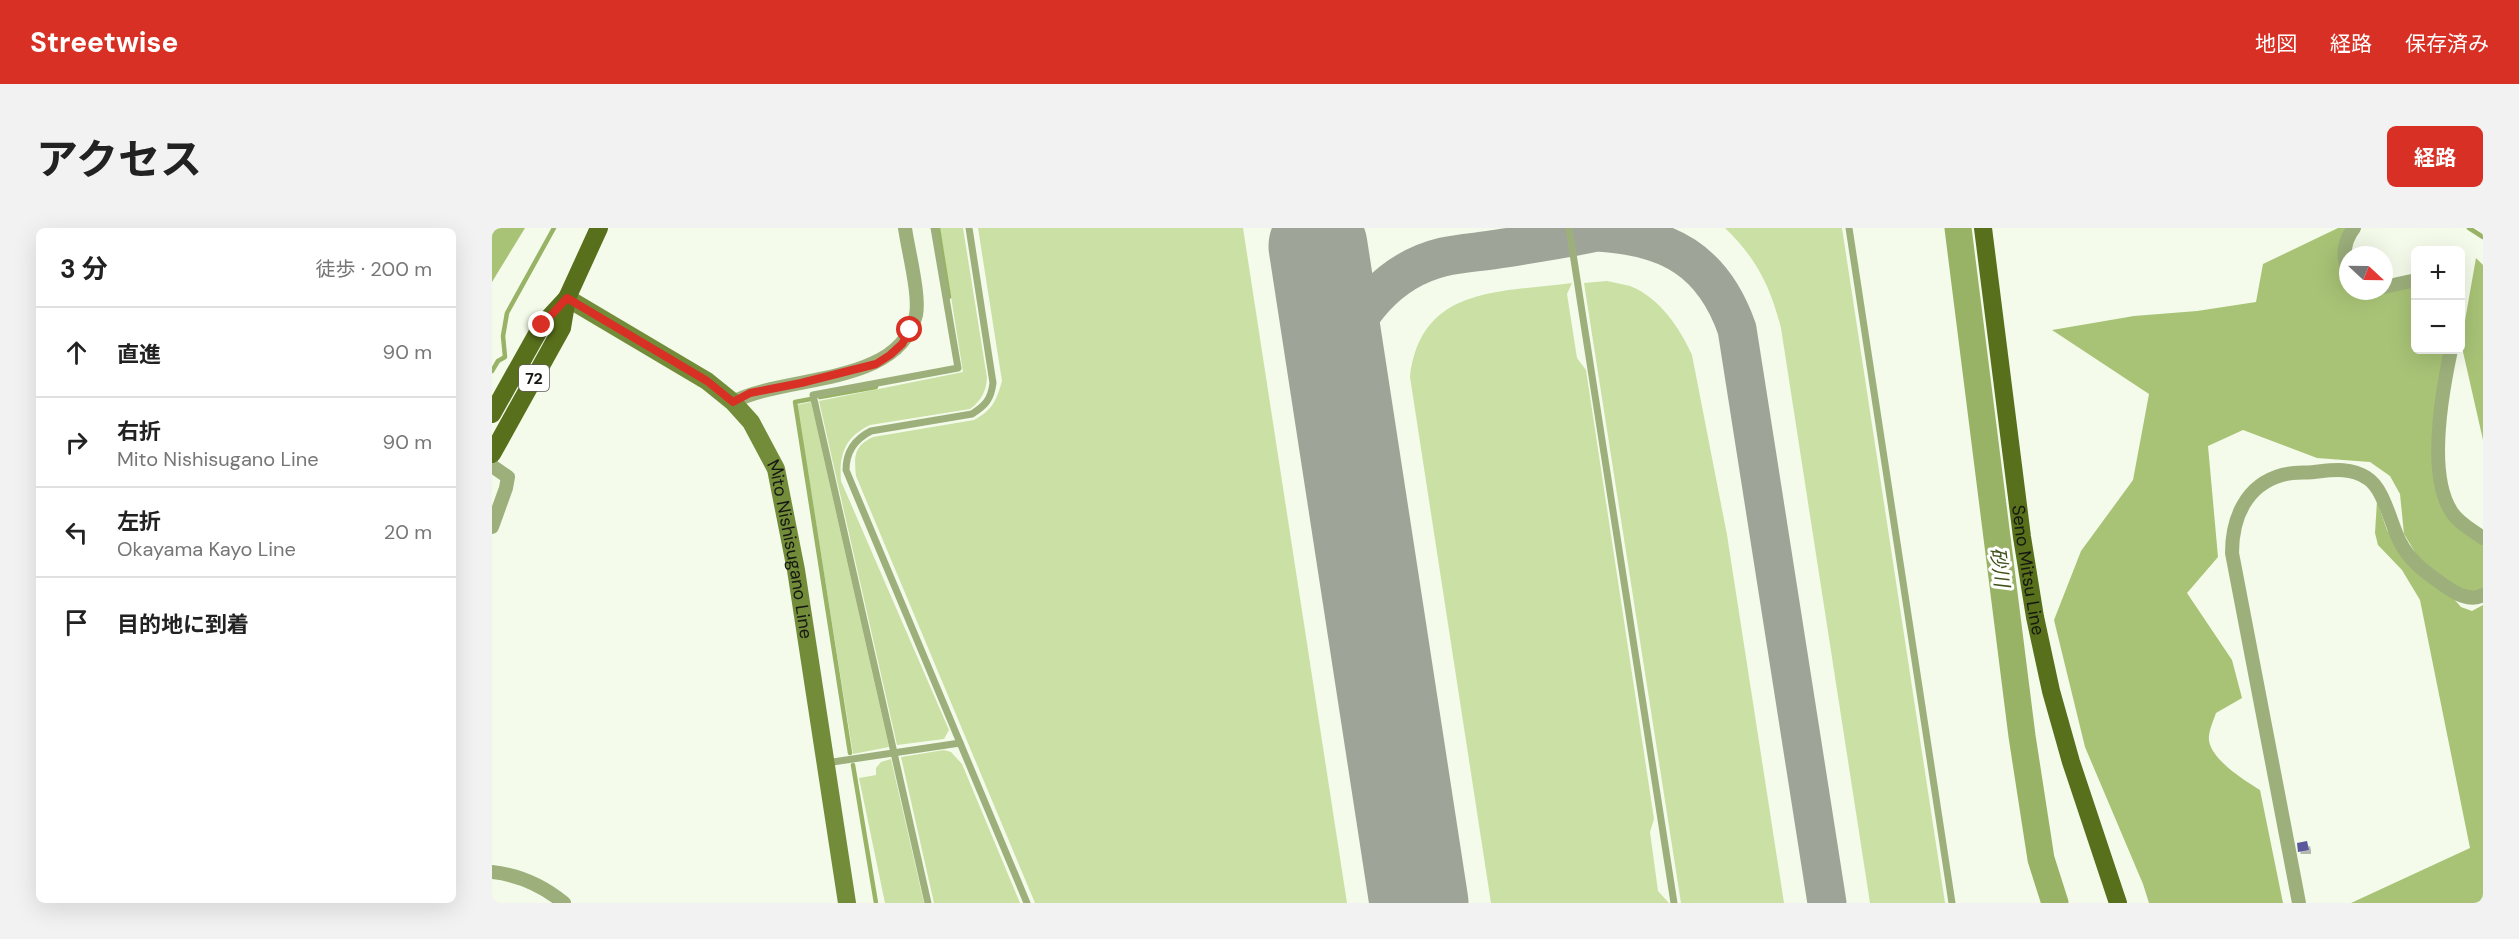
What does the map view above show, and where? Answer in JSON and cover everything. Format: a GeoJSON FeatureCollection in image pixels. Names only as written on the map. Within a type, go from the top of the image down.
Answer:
{"type":"FeatureCollection","features":[{"type":"Feature","properties":{"kind":"main road","name":"72"},"geometry":{"type":"LineString","coordinates":[[492,453],[562,328],[567,298],[599,228]]}},
{"type":"Feature","properties":{"kind":"main road","name":"Seno Mitsu Line"},"geometry":{"type":"LineString","coordinates":[[1983,228],[2022,537],[2035,617],[2051,691],[2071,762],[2118,903]]}},
{"type":"Feature","properties":{"kind":"main road","name":"72"},"geometry":{"type":"LineString","coordinates":[[492,414],[542,325],[567,298]]}},
{"type":"Feature","properties":{"kind":"main road","name":"Mito Nishisugano Line"},"geometry":{"type":"LineString","coordinates":[[567,298],[707,381],[733,402],[751,422],[776,469],[796,570],[847,903]]}},
{"type":"Feature","properties":{"kind":"street"},"geometry":{"type":"LineString","coordinates":[[733,402],[750,393],[876,364],[902,344],[916,314],[916,297],[905,228]]}},
{"type":"Feature","properties":{"kind":"street"},"geometry":{"type":"LineString","coordinates":[[2345,246],[2354,228]]}},
{"type":"Feature","properties":{"kind":"street"},"geometry":{"type":"LineString","coordinates":[[2393,285],[2411,281]]}},
{"type":"Feature","properties":{"kind":"street"},"geometry":{"type":"LineString","coordinates":[[2450,354],[2441,401],[2439,442],[2441,480],[2450,509],[2458,520],[2483,538]]}},
{"type":"Feature","properties":{"kind":"street"},"geometry":{"type":"LineString","coordinates":[[492,466],[508,477],[492,527]]}},
{"type":"Feature","properties":{"kind":"street"},"geometry":{"type":"LineString","coordinates":[[2299,903],[2232,553],[2234,525],[2245,501],[2257,488],[2283,475],[2343,469],[2357,472],[2370,479],[2377,488],[2400,543],[2418,567],[2454,592],[2468,598],[2483,595]]}},
{"type":"Feature","properties":{"kind":"street"},"geometry":{"type":"LineString","coordinates":[[492,872],[527,879],[549,891],[564,903]]}},
{"type":"Feature","properties":{"kind":"lane"},"geometry":{"type":"LineString","coordinates":[[928,903],[813,395],[958,368],[934,228]]}},
{"type":"Feature","properties":{"kind":"lane"},"geometry":{"type":"LineString","coordinates":[[969,228],[993,383],[986,406],[972,414],[871,431],[854,443],[846,460],[848,479],[1027,903]]}},
{"type":"Feature","properties":{"kind":"lane"},"geometry":{"type":"LineString","coordinates":[[1569,228],[1674,903]]}},
{"type":"Feature","properties":{"kind":"lane"},"geometry":{"type":"LineString","coordinates":[[1850,228],[1952,903]]}},
{"type":"Feature","properties":{"kind":"lane"},"geometry":{"type":"LineString","coordinates":[[825,763],[960,743]]}},
{"type":"Feature","properties":{"kind":"green space"},"geometry":{"type":"Polygon","coordinates":[[[492,228],[525,228],[492,282],[492,228]]]}},
{"type":"Feature","properties":{"kind":"green space"},"geometry":{"type":"Polygon","coordinates":[[[940,228],[963,228],[987,378],[984,392],[970,409],[870,425],[849,441],[841,463],[841,481],[949,730],[944,739],[897,745],[819,401],[963,372],[940,228]]]}},
{"type":"Feature","properties":{"kind":"green space"},"geometry":{"type":"Polygon","coordinates":[[[978,228],[1243,228],[1347,903],[1035,903],[855,469],[855,457],[859,448],[873,437],[974,420],[985,413],[995,400],[1002,381],[978,228]]]}},
{"type":"Feature","properties":{"kind":"green space"},"geometry":{"type":"Polygon","coordinates":[[[1725,228],[1842,228],[1945,903],[1870,903],[1781,328],[1761,274],[1746,251],[1725,228]]]}},
{"type":"Feature","properties":{"kind":"green space"},"geometry":{"type":"Polygon","coordinates":[[[2338,228],[2349,228],[2344,246],[2339,246],[2339,300],[2393,300],[2393,289],[2411,285],[2411,354],[2447,354],[2439,495],[2483,543],[2483,591],[2480,594],[2453,587],[2421,562],[2404,534],[2400,494],[2390,476],[2370,462],[2317,458],[2243,430],[2208,446],[2218,557],[2187,593],[2232,660],[2242,698],[2216,713],[2209,741],[2216,756],[2223,763],[2260,790],[2283,903],[2149,903],[2085,747],[2054,620],[2081,551],[2133,480],[2149,394],[2052,330],[2134,316],[2197,311],[2256,302],[2263,264],[2338,228]]]}},
{"type":"Feature","properties":{"kind":"green space"},"geometry":{"type":"Polygon","coordinates":[[[2476,258],[2483,265],[2483,440],[2463,354],[2465,320],[2476,258]]]}},
{"type":"Feature","properties":{"kind":"green space"},"geometry":{"type":"Polygon","coordinates":[[[1607,281],[1630,286],[1650,298],[1675,324],[1692,355],[1727,535],[1784,903],[1681,903],[1584,283],[1607,281]]]}},
{"type":"Feature","properties":{"kind":"green space"},"geometry":{"type":"Polygon","coordinates":[[[1572,283],[1567,294],[1577,358],[1586,370],[1654,819],[1650,832],[1658,891],[1669,903],[1491,903],[1410,377],[1417,347],[1430,325],[1447,309],[1468,299],[1492,293],[1572,283]]]}},
{"type":"Feature","properties":{"kind":"green space"},"geometry":{"type":"Polygon","coordinates":[[[811,402],[889,747],[853,754],[797,405],[811,402]]]}},
{"type":"Feature","properties":{"kind":"green space"},"geometry":{"type":"Polygon","coordinates":[[[2377,501],[2387,530],[2415,569],[2453,598],[2461,607],[2472,611],[2483,605],[2483,901],[2480,903],[2351,903],[2470,848],[2420,600],[2402,570],[2378,545],[2375,533],[2377,501]]]}},
{"type":"Feature","properties":{"kind":"green space"},"geometry":{"type":"Polygon","coordinates":[[[944,750],[951,752],[962,764],[1020,903],[934,903],[901,757],[944,750]]]}},
{"type":"Feature","properties":{"kind":"green space"},"geometry":{"type":"Polygon","coordinates":[[[891,759],[924,903],[885,903],[859,778],[876,775],[876,768],[881,762],[891,759]]]}},
{"type":"Feature","properties":{"kind":"building"},"geometry":{"type":"Polygon","coordinates":[[[2307,841],[2309,850],[2298,852],[2297,843],[2307,841]]]}},
{"type":"Feature","properties":{"kind":"waterway"},"geometry":{"type":"LineString","coordinates":[[492,371],[498,361],[505,357],[503,336],[507,313],[554,228]]}},
{"type":"Feature","properties":{"kind":"waterway"},"geometry":{"type":"LineString","coordinates":[[938,228],[949,297]]}},
{"type":"Feature","properties":{"kind":"waterway","name":"砂川"},"geometry":{"type":"LineString","coordinates":[[1958,228],[2022,736],[2041,859],[2055,903]]}},
{"type":"Feature","properties":{"kind":"waterway"},"geometry":{"type":"LineString","coordinates":[[2469,228],[2483,237]]}},
{"type":"Feature","properties":{"kind":"waterway"},"geometry":{"type":"LineString","coordinates":[[820,397],[876,387]]}},
{"type":"Feature","properties":{"kind":"waterway"},"geometry":{"type":"LineString","coordinates":[[811,399],[795,402],[850,753]]}},
{"type":"Feature","properties":{"kind":"waterway"},"geometry":{"type":"LineString","coordinates":[[853,765],[876,903]]}},
{"type":"Feature","properties":{"kind":"taxiway"},"geometry":{"type":"LineString","coordinates":[[1337,368],[1352,330],[1362,313],[1375,298],[1406,272],[1443,257],[1597,232],[1622,234],[1666,246],[1685,256],[1701,269],[1715,285],[1737,329],[1827,903]]}},
{"type":"Feature","properties":{"kind":"runway"},"geometry":{"type":"LineString","coordinates":[[1318,246],[1419,903]]}},
{"type":"Feature","properties":{"kind":"route"},"geometry":{"type":"LineString","coordinates":[[542,325],[567,298],[707,381],[733,402],[750,393],[876,364],[902,344],[910,330]]}}]}
